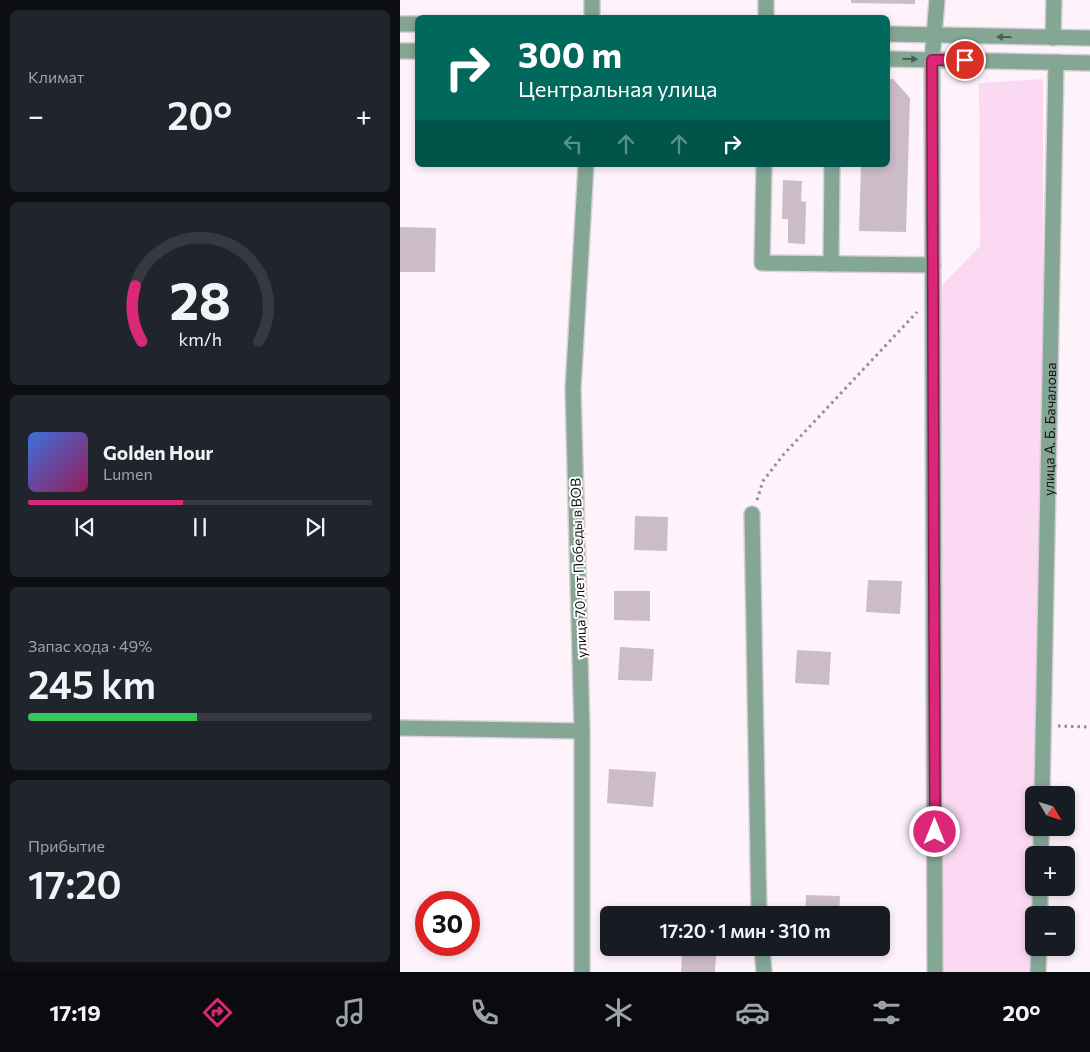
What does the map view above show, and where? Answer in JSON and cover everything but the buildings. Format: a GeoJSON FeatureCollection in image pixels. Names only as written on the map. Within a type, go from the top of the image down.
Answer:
{"type":"FeatureCollection","features":[{"type":"Feature","properties":{"kind":"street"},"geometry":{"type":"LineString","coordinates":[[592,0],[592,15]]}},
{"type":"Feature","properties":{"kind":"street"},"geometry":{"type":"LineString","coordinates":[[766,0],[766,15]]}},
{"type":"Feature","properties":{"kind":"street"},"geometry":{"type":"LineString","coordinates":[[935,972],[932,60],[937,0]]}},
{"type":"Feature","properties":{"kind":"street"},"geometry":{"type":"LineString","coordinates":[[1053,38],[1054,0]]}},
{"type":"Feature","properties":{"kind":"street"},"geometry":{"type":"LineString","coordinates":[[400,24],[415,24]]}},
{"type":"Feature","properties":{"kind":"street"},"geometry":{"type":"LineString","coordinates":[[890,34],[1090,38]]}},
{"type":"Feature","properties":{"kind":"street"},"geometry":{"type":"LineString","coordinates":[[400,51],[415,51]]}},
{"type":"Feature","properties":{"kind":"street"},"geometry":{"type":"LineString","coordinates":[[890,59],[1090,62]]}},
{"type":"Feature","properties":{"kind":"street","name":"улица А. Б. Бачалова"},"geometry":{"type":"LineString","coordinates":[[1042,786],[1056,62]]}},
{"type":"Feature","properties":{"kind":"street","name":"улица 70 лет Победы в ВОВ"},"geometry":{"type":"LineString","coordinates":[[582,972],[582,731],[574,389],[586,167]]}},
{"type":"Feature","properties":{"kind":"street"},"geometry":{"type":"LineString","coordinates":[[764,167],[762,263],[933,265]]}},
{"type":"Feature","properties":{"kind":"street"},"geometry":{"type":"LineString","coordinates":[[831,264],[832,167]]}},
{"type":"Feature","properties":{"kind":"street"},"geometry":{"type":"LineString","coordinates":[[752,514],[759,906]]}},
{"type":"Feature","properties":{"kind":"street"},"geometry":{"type":"LineString","coordinates":[[400,728],[582,731]]}},
{"type":"Feature","properties":{"kind":"street"},"geometry":{"type":"LineString","coordinates":[[763,956],[764,972]]}},
{"type":"Feature","properties":{"kind":"street"},"geometry":{"type":"LineString","coordinates":[[1038,972],[1039,956]]}},
{"type":"Feature","properties":{"kind":"path"},"geometry":{"type":"LineString","coordinates":[[752,514],[763,481],[784,454],[933,295]]}},
{"type":"Feature","properties":{"kind":"path"},"geometry":{"type":"LineString","coordinates":[[1044,725],[1090,727]]}},
{"type":"Feature","properties":{"kind":"shaded area"},"geometry":{"type":"Polygon","coordinates":[[[1043,79],[1042,786],[1025,786],[1025,836],[1034,836],[1034,846],[1025,846],[1025,896],[1034,896],[1034,906],[1025,906],[1025,956],[1035,956],[1038,972],[930,972],[942,285],[980,246],[979,83],[1043,79]]]}},
{"type":"Feature","properties":{"kind":"route"},"geometry":{"type":"LineString","coordinates":[[935,832],[932,60],[965,60]]}}]}
